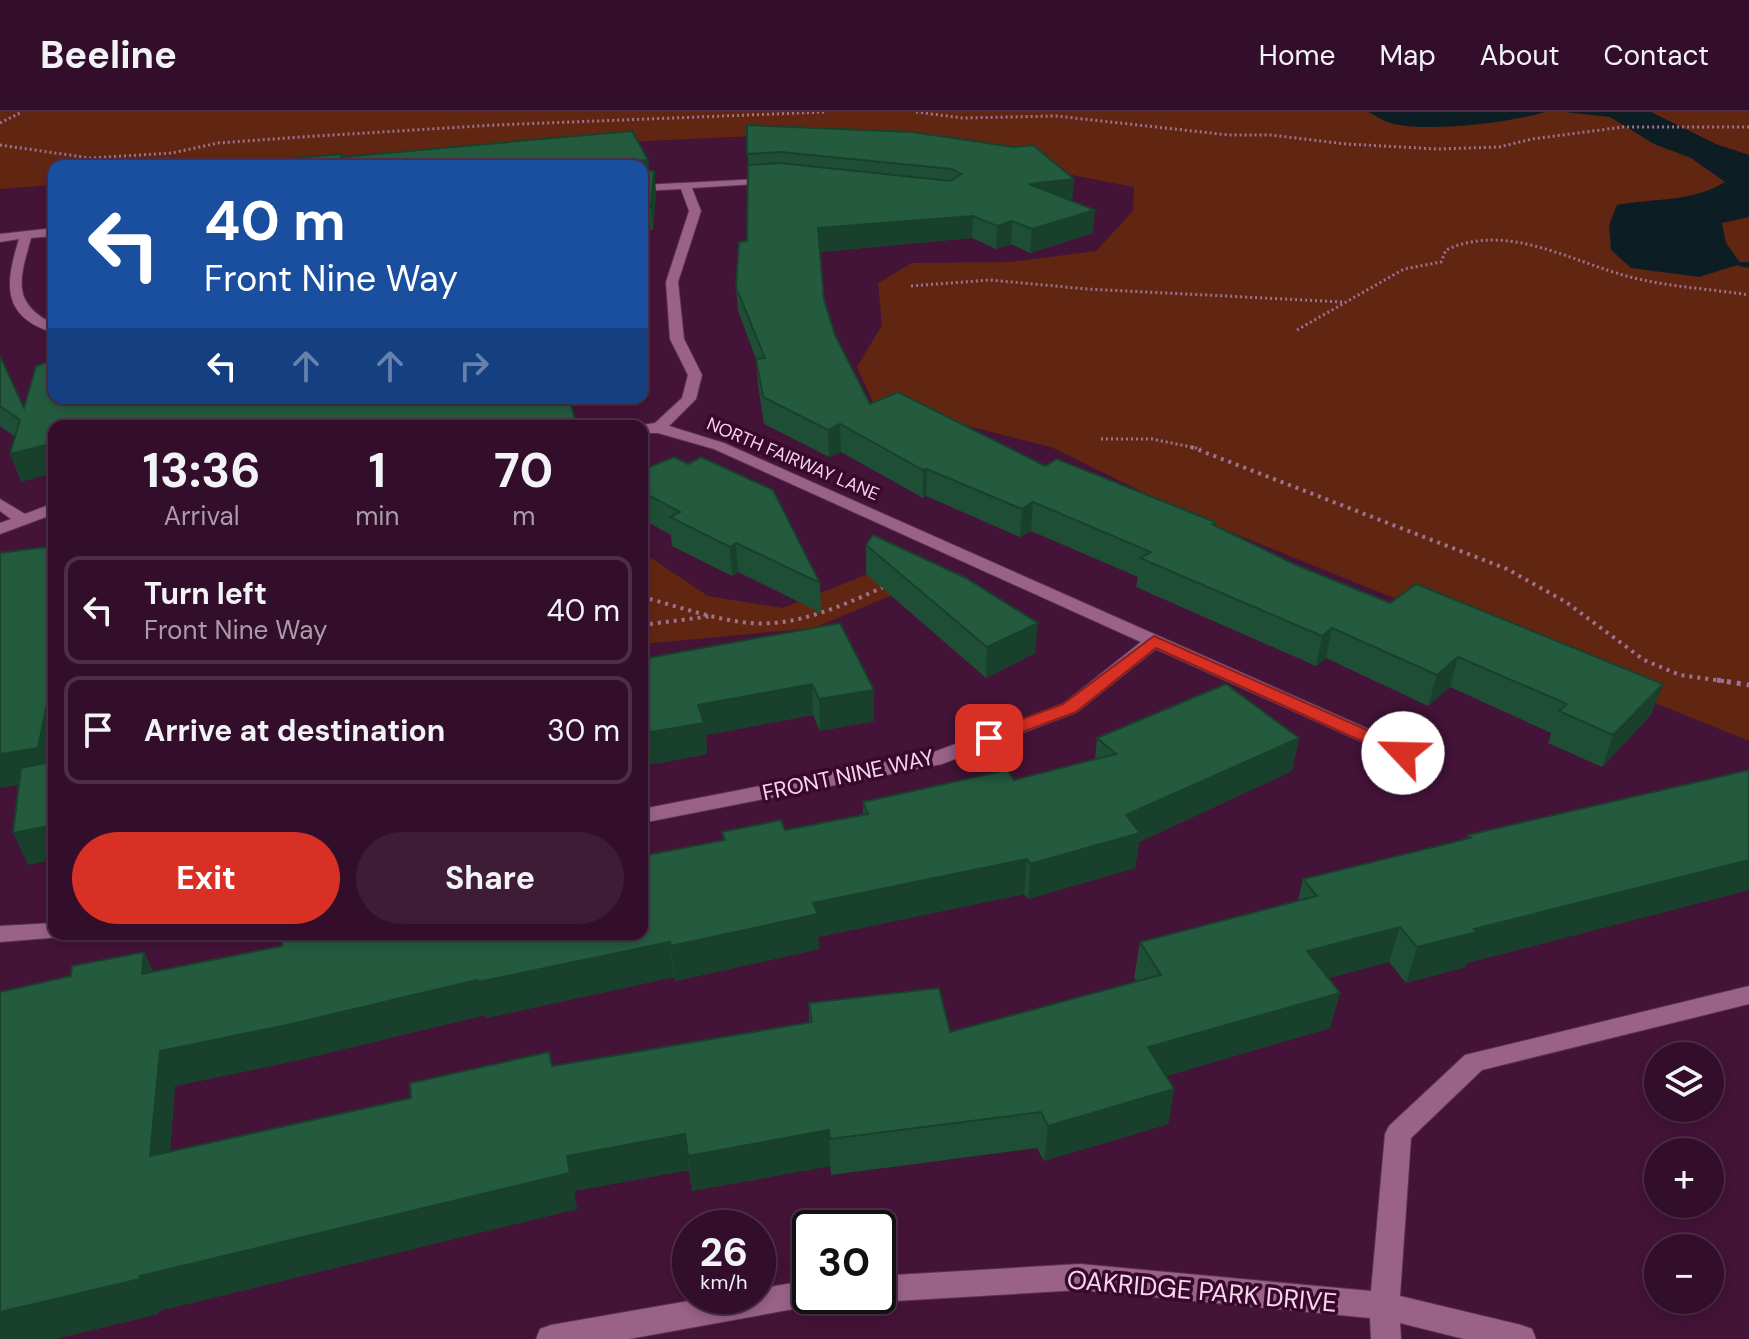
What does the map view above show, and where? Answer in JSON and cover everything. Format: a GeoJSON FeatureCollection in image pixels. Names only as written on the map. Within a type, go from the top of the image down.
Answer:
{"type":"FeatureCollection","features":[{"type":"Feature","properties":{"kind":"street"},"geometry":{"type":"LineString","coordinates":[[648,187],[781,179]]}},
{"type":"Feature","properties":{"kind":"street","name":"NORTH FAIRWAY LANE"},"geometry":{"type":"LineString","coordinates":[[651,428],[689,399],[695,375],[677,339],[672,282],[695,211],[685,184]]}},
{"type":"Feature","properties":{"kind":"street"},"geometry":{"type":"LineString","coordinates":[[0,238],[48,233]]}},
{"type":"Feature","properties":{"kind":"street"},"geometry":{"type":"LineString","coordinates":[[26,235],[12,283],[19,307],[48,327]]}},
{"type":"Feature","properties":{"kind":"street","name":"NORTH FAIRWAY LANE"},"geometry":{"type":"LineString","coordinates":[[651,428],[719,446],[1154,641]]}},
{"type":"Feature","properties":{"kind":"street"},"geometry":{"type":"LineString","coordinates":[[0,504],[22,519]]}},
{"type":"Feature","properties":{"kind":"street"},"geometry":{"type":"LineString","coordinates":[[0,529],[48,510]]}},
{"type":"Feature","properties":{"kind":"street"},"geometry":{"type":"LineString","coordinates":[[1154,641],[1431,765]]}},
{"type":"Feature","properties":{"kind":"street","name":"FRONT NINE WAY"},"geometry":{"type":"LineString","coordinates":[[648,815],[935,759],[1070,708],[1154,641]]}},
{"type":"Feature","properties":{"kind":"street"},"geometry":{"type":"LineString","coordinates":[[0,934],[48,931]]}},
{"type":"Feature","properties":{"kind":"street"},"geometry":{"type":"LineString","coordinates":[[1386,1339],[1384,1306],[1398,1134],[1474,1062],[1749,995]]}},
{"type":"Feature","properties":{"kind":"street","name":"OAKRIDGE PARK DRIVE"},"geometry":{"type":"LineString","coordinates":[[896,1288],[1080,1277],[1384,1306],[1521,1339]]}},
{"type":"Feature","properties":{"kind":"street"},"geometry":{"type":"LineString","coordinates":[[551,1339],[792,1296]]}},
{"type":"Feature","properties":{"kind":"path"},"geometry":{"type":"LineString","coordinates":[[0,123],[22,112]]}},
{"type":"Feature","properties":{"kind":"path"},"geometry":{"type":"LineString","coordinates":[[0,145],[90,158],[172,153],[218,143],[316,136],[825,112]]}},
{"type":"Feature","properties":{"kind":"path"},"geometry":{"type":"LineString","coordinates":[[916,112],[963,118],[1056,116],[1229,135],[1271,135],[1346,144],[1437,149],[1499,147],[1532,139],[1623,127],[1749,127]]}},
{"type":"Feature","properties":{"kind":"path"},"geometry":{"type":"LineString","coordinates":[[1297,330],[1404,269],[1441,262],[1446,250],[1465,241],[1490,238],[1531,245],[1635,278],[1749,295]]}},
{"type":"Feature","properties":{"kind":"path"},"geometry":{"type":"LineString","coordinates":[[911,286],[959,280],[1001,280],[1076,289],[1201,295],[1271,294],[1343,302]]}},
{"type":"Feature","properties":{"kind":"path"},"geometry":{"type":"LineString","coordinates":[[1101,439],[1152,439],[1202,449],[1507,569],[1566,602],[1644,660],[1680,675],[1749,685]]}},
{"type":"Feature","properties":{"kind":"path"},"geometry":{"type":"LineString","coordinates":[[648,599],[754,624],[798,618],[845,604],[895,583],[952,550]]}},
{"type":"Feature","properties":{"kind":"path"},"geometry":{"type":"LineString","coordinates":[[648,624],[717,616]]}},
{"type":"Feature","properties":{"kind":"shaded area"},"geometry":{"type":"Polygon","coordinates":[[[0,112],[1749,112],[1749,741],[1198,519],[1051,447],[873,402],[857,367],[882,325],[878,283],[912,263],[1010,262],[1096,251],[1133,211],[1134,187],[1020,165],[796,134],[372,160],[48,160],[48,185],[0,189],[0,112]]]}},
{"type":"Feature","properties":{"kind":"shaded area"},"geometry":{"type":"Polygon","coordinates":[[[648,556],[708,596],[783,608],[908,558],[949,571],[814,628],[648,643],[648,556]]]}},
{"type":"Feature","properties":{"kind":"water"},"geometry":{"type":"Polygon","coordinates":[[[1368,112],[1545,112],[1490,123],[1424,127],[1390,123],[1368,112]]]}},
{"type":"Feature","properties":{"kind":"water"},"geometry":{"type":"Polygon","coordinates":[[[1564,112],[1651,112],[1716,144],[1749,155],[1749,217],[1722,223],[1726,243],[1741,264],[1699,277],[1631,268],[1611,250],[1609,225],[1617,205],[1687,196],[1725,182],[1691,158],[1654,144],[1610,117],[1564,112]]]}},
{"type":"Feature","properties":{"kind":"building"},"geometry":{"type":"Polygon","coordinates":[[[747,125],[912,132],[1014,147],[1033,145],[1074,179],[1029,184],[1095,210],[1032,229],[1012,221],[997,226],[973,216],[818,228],[824,300],[835,335],[870,404],[898,392],[1045,466],[1057,459],[1215,522],[1212,524],[1294,564],[1390,603],[1416,584],[1663,684],[1613,735],[1559,711],[1567,704],[1458,657],[1437,675],[1332,628],[1322,636],[1140,558],[1151,552],[1033,502],[1022,509],[923,470],[840,424],[828,430],[763,397],[756,359],[765,358],[736,287],[739,242],[747,241],[748,165],[780,163],[951,181],[961,174],[952,169],[781,152],[747,154],[747,125]]]}},
{"type":"Feature","properties":{"kind":"building"},"geometry":{"type":"Polygon","coordinates":[[[632,131],[648,160],[267,160],[342,154],[341,157],[632,131]]]}},
{"type":"Feature","properties":{"kind":"building"},"geometry":{"type":"Polygon","coordinates":[[[648,171],[654,171],[651,207],[648,207],[648,171]]]}},
{"type":"Feature","properties":{"kind":"building"},"geometry":{"type":"Polygon","coordinates":[[[0,356],[24,408],[36,366],[48,362],[48,404],[571,404],[575,420],[48,420],[48,444],[10,454],[20,420],[0,406],[0,356]]]}},
{"type":"Feature","properties":{"kind":"building"},"geometry":{"type":"Polygon","coordinates":[[[674,457],[688,464],[701,457],[773,490],[820,583],[736,543],[730,547],[670,517],[680,512],[648,495],[648,468],[674,457]]]}},
{"type":"Feature","properties":{"kind":"building"},"geometry":{"type":"Polygon","coordinates":[[[873,535],[966,578],[1038,623],[987,647],[866,545],[873,535]]]}},
{"type":"Feature","properties":{"kind":"building"},"geometry":{"type":"Polygon","coordinates":[[[48,547],[48,699],[38,748],[0,754],[0,553],[48,547]]]}},
{"type":"Feature","properties":{"kind":"building"},"geometry":{"type":"Polygon","coordinates":[[[840,623],[874,690],[819,699],[812,684],[698,705],[704,723],[648,732],[648,658],[840,623]]]}},
{"type":"Feature","properties":{"kind":"building"},"geometry":{"type":"Polygon","coordinates":[[[1226,684],[1299,738],[1126,815],[1140,833],[1030,864],[1027,859],[813,903],[818,914],[671,946],[670,942],[477,980],[160,1051],[150,1156],[411,1098],[410,1083],[549,1052],[552,1066],[812,1022],[809,1003],[939,988],[950,1032],[1161,975],[1140,942],[1317,896],[1303,879],[1471,838],[1468,835],[1749,770],[1749,860],[1474,929],[1477,932],[1417,947],[1400,927],[1307,951],[1340,993],[1148,1047],[1174,1089],[1048,1126],[1041,1112],[830,1139],[829,1130],[688,1156],[685,1134],[567,1156],[570,1173],[0,1312],[0,992],[71,976],[72,966],[144,952],[142,974],[282,946],[282,940],[648,940],[648,855],[725,840],[722,832],[781,820],[785,830],[868,814],[863,802],[1007,770],[1014,780],[1116,754],[1097,738],[1226,684]]]}},
{"type":"Feature","properties":{"kind":"building"},"geometry":{"type":"Polygon","coordinates":[[[48,762],[48,826],[13,833],[21,768],[48,762]]]}},
{"type":"Feature","properties":{"kind":"waterway"},"geometry":{"type":"LineString","coordinates":[[1741,264],[1749,265]]}},
{"type":"Feature","properties":{"kind":"route"},"geometry":{"type":"LineString","coordinates":[[989,738],[1070,708],[1154,641],[1403,753]]}}]}
